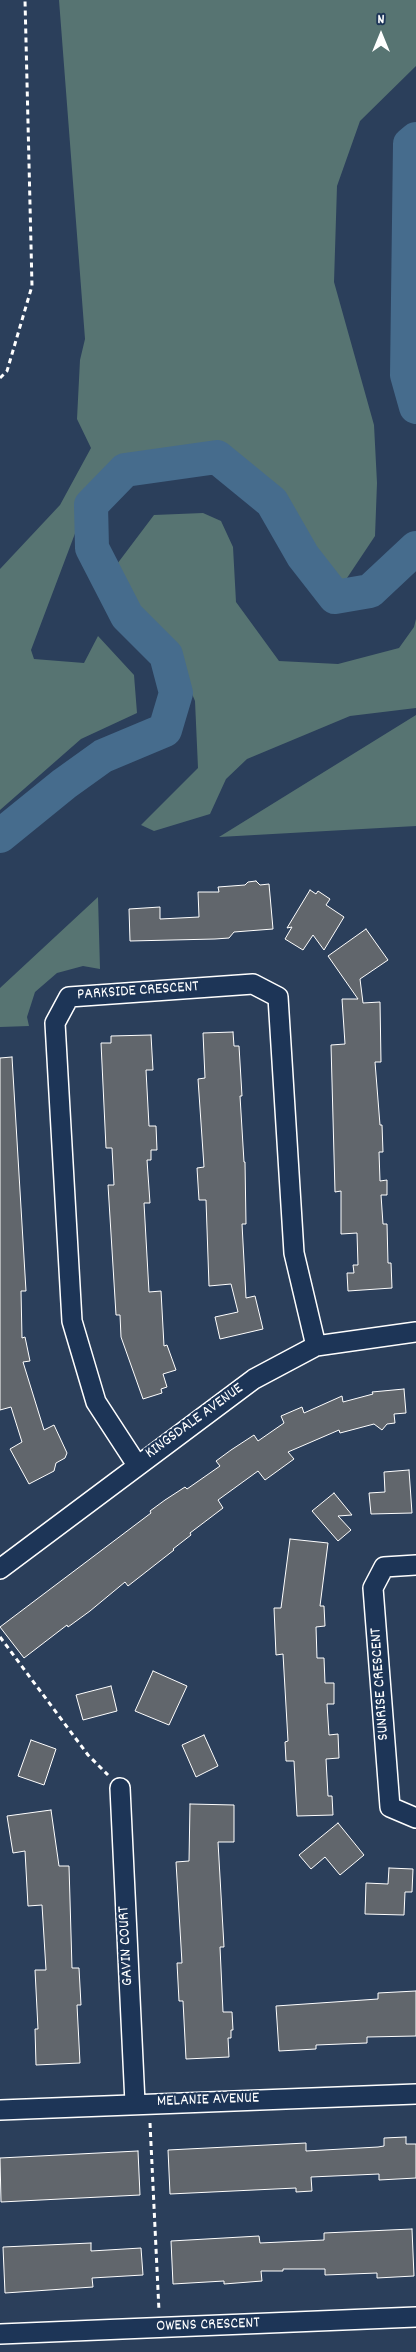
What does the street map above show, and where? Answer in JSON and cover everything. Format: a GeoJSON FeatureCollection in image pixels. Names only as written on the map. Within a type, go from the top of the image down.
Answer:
{"type":"FeatureCollection","features":[{"type":"Feature","properties":{"kind":"street","name":"PARKSIDE CRESCENT"},"geometry":{"type":"LineString","coordinates":[[137,1465],[96,1402],[72,1322],[55,1023],[69,996],[252,984],[278,997],[294,1253],[316,1346]]}},
{"type":"Feature","properties":{"kind":"street","name":"KINGSDALE AVENUE"},"geometry":{"type":"LineString","coordinates":[[0,1569],[254,1379],[316,1346],[416,1332]]}},
{"type":"Feature","properties":{"kind":"street","name":"SUNRISE CRESCENT"},"geometry":{"type":"LineString","coordinates":[[416,1565],[384,1566],[373,1588],[390,1807],[416,1818]]}},
{"type":"Feature","properties":{"kind":"street","name":"GAVIN COURT"},"geometry":{"type":"LineString","coordinates":[[120,1788],[142,2103]]}},
{"type":"Feature","properties":{"kind":"street","name":"MELANIE AVENUE"},"geometry":{"type":"LineString","coordinates":[[0,2110],[142,2103],[416,2094]]}},
{"type":"Feature","properties":{"kind":"street","name":"OWENS CRESCENT"},"geometry":{"type":"LineString","coordinates":[[0,2334],[416,2318]]}},
{"type":"Feature","properties":{"kind":"path"},"geometry":{"type":"LineString","coordinates":[[0,378],[7,371],[32,286],[25,0]]}},
{"type":"Feature","properties":{"kind":"path"},"geometry":{"type":"LineString","coordinates":[[0,1637],[88,1755],[120,1788]]}},
{"type":"Feature","properties":{"kind":"path"},"geometry":{"type":"LineString","coordinates":[[142,2103],[160,2328]]}},
{"type":"Feature","properties":{"kind":"green space"},"geometry":{"type":"Polygon","coordinates":[[[59,0],[416,0],[416,66],[360,121],[337,186],[334,282],[374,425],[377,483],[375,536],[345,581],[325,590],[306,578],[242,477],[219,458],[165,457],[100,485],[85,507],[31,650],[34,659],[84,663],[98,636],[134,675],[137,713],[81,739],[0,810],[0,569],[60,505],[91,448],[77,419],[80,360],[85,339],[59,0]]]}},
{"type":"Feature","properties":{"kind":"green space"},"geometry":{"type":"Polygon","coordinates":[[[203,513],[221,521],[233,547],[236,602],[279,661],[338,664],[399,648],[414,627],[416,619],[416,708],[350,716],[247,759],[226,779],[210,814],[154,831],[141,825],[198,768],[195,701],[180,665],[153,652],[120,611],[108,576],[154,515],[203,513]]]}},
{"type":"Feature","properties":{"kind":"green space"},"geometry":{"type":"Polygon","coordinates":[[[416,715],[416,826],[219,837],[416,715]]]}},
{"type":"Feature","properties":{"kind":"green space"},"geometry":{"type":"Polygon","coordinates":[[[98,897],[100,969],[83,966],[57,973],[35,992],[27,1017],[29,1026],[0,1027],[0,988],[98,897]]]}},
{"type":"Feature","properties":{"kind":"building"},"geometry":{"type":"Polygon","coordinates":[[[256,881],[260,885],[269,884],[273,929],[234,932],[229,938],[130,941],[129,909],[160,907],[160,919],[199,917],[198,892],[219,892],[218,887],[245,885],[248,882],[256,881]]]}},
{"type":"Feature","properties":{"kind":"building"},"geometry":{"type":"Polygon","coordinates":[[[310,890],[316,894],[318,891],[330,899],[326,905],[344,917],[324,950],[313,935],[303,950],[285,939],[292,927],[287,928],[310,890]]]}},
{"type":"Feature","properties":{"kind":"building"},"geometry":{"type":"Polygon","coordinates":[[[366,929],[388,960],[360,979],[363,1003],[380,1002],[381,1062],[375,1062],[380,1125],[382,1125],[383,1152],[379,1152],[380,1181],[387,1180],[387,1195],[381,1195],[383,1224],[387,1224],[388,1263],[391,1263],[392,1288],[348,1291],[347,1273],[354,1273],[353,1265],[358,1265],[357,1233],[341,1234],[341,1191],[335,1192],[331,1045],[345,1044],[342,999],[358,999],[328,956],[366,929]]]}},
{"type":"Feature","properties":{"kind":"building"},"geometry":{"type":"Polygon","coordinates":[[[233,1032],[234,1046],[239,1046],[242,1096],[240,1096],[245,1162],[246,1224],[242,1224],[246,1298],[255,1296],[263,1329],[220,1339],[215,1317],[238,1312],[231,1284],[209,1286],[206,1200],[199,1200],[197,1168],[204,1167],[198,1079],[205,1078],[203,1033],[233,1032]]]}},
{"type":"Feature","properties":{"kind":"building"},"geometry":{"type":"Polygon","coordinates":[[[151,1035],[153,1070],[146,1070],[149,1126],[156,1126],[157,1150],[151,1150],[151,1160],[147,1160],[150,1203],[144,1203],[149,1292],[161,1291],[164,1346],[167,1345],[176,1370],[163,1374],[167,1387],[161,1389],[162,1393],[143,1399],[121,1337],[120,1315],[116,1315],[108,1185],[114,1185],[112,1148],[106,1148],[101,1043],[111,1043],[111,1036],[151,1035]]]}},
{"type":"Feature","properties":{"kind":"building"},"geometry":{"type":"Polygon","coordinates":[[[12,1057],[26,1291],[21,1291],[22,1338],[25,1337],[30,1361],[23,1362],[44,1430],[54,1425],[67,1453],[65,1458],[56,1463],[54,1471],[29,1484],[10,1449],[22,1442],[11,1407],[0,1410],[0,1058],[12,1057]]]}},
{"type":"Feature","properties":{"kind":"building"},"geometry":{"type":"Polygon","coordinates":[[[404,1389],[406,1413],[394,1414],[395,1423],[387,1424],[382,1430],[374,1424],[340,1433],[339,1430],[288,1452],[294,1459],[265,1480],[258,1471],[218,1500],[223,1508],[190,1533],[191,1535],[174,1550],[128,1586],[125,1582],[90,1611],[68,1627],[67,1625],[24,1658],[0,1627],[151,1513],[150,1511],[165,1500],[185,1487],[187,1489],[220,1466],[216,1461],[231,1450],[254,1435],[258,1441],[284,1423],[281,1416],[302,1407],[304,1413],[342,1396],[343,1402],[373,1394],[372,1392],[404,1389]]]}},
{"type":"Feature","properties":{"kind":"building"},"geometry":{"type":"Polygon","coordinates":[[[409,1470],[412,1513],[371,1514],[369,1493],[385,1492],[384,1472],[409,1470]]]}},
{"type":"Feature","properties":{"kind":"building"},"geometry":{"type":"Polygon","coordinates":[[[334,1493],[352,1515],[338,1516],[351,1530],[338,1541],[312,1511],[334,1493]]]}},
{"type":"Feature","properties":{"kind":"building"},"geometry":{"type":"Polygon","coordinates":[[[290,1539],[328,1543],[320,1606],[324,1606],[325,1626],[316,1627],[317,1658],[324,1658],[325,1683],[334,1683],[334,1704],[327,1704],[329,1735],[338,1734],[339,1758],[326,1759],[328,1796],[332,1796],[333,1815],[297,1816],[294,1761],[286,1761],[285,1742],[288,1741],[283,1654],[276,1655],[274,1608],[281,1608],[290,1539]]]}},
{"type":"Feature","properties":{"kind":"building"},"geometry":{"type":"Polygon","coordinates":[[[153,1671],[187,1686],[169,1725],[135,1711],[153,1671]]]}},
{"type":"Feature","properties":{"kind":"building"},"geometry":{"type":"Polygon","coordinates":[[[111,1686],[117,1711],[83,1720],[76,1695],[111,1686]]]}},
{"type":"Feature","properties":{"kind":"building"},"geometry":{"type":"Polygon","coordinates":[[[204,1735],[218,1766],[196,1777],[182,1745],[204,1735]]]}},
{"type":"Feature","properties":{"kind":"building"},"geometry":{"type":"Polygon","coordinates":[[[31,1740],[56,1749],[44,1785],[18,1776],[31,1740]]]}},
{"type":"Feature","properties":{"kind":"building"},"geometry":{"type":"Polygon","coordinates":[[[190,1804],[234,1805],[234,1842],[218,1842],[224,1947],[220,1947],[223,2012],[232,2012],[233,2030],[231,2030],[231,2038],[228,2038],[229,2057],[186,2059],[183,2001],[179,2001],[177,1963],[182,1963],[176,1862],[189,1861],[190,1804]]]}},
{"type":"Feature","properties":{"kind":"building"},"geometry":{"type":"Polygon","coordinates":[[[51,1810],[59,1866],[69,1866],[72,1968],[79,1968],[81,2005],[77,2005],[80,2063],[36,2065],[35,2029],[38,2029],[35,1970],[46,1970],[42,1905],[28,1906],[25,1851],[13,1853],[7,1816],[51,1810]]]}},
{"type":"Feature","properties":{"kind":"building"},"geometry":{"type":"Polygon","coordinates":[[[338,1823],[364,1855],[340,1875],[325,1857],[311,1869],[299,1855],[338,1823]]]}},
{"type":"Feature","properties":{"kind":"building"},"geometry":{"type":"Polygon","coordinates":[[[389,1868],[413,1869],[412,1892],[405,1892],[404,1915],[365,1914],[366,1883],[388,1884],[389,1868]]]}},
{"type":"Feature","properties":{"kind":"building"},"geometry":{"type":"Polygon","coordinates":[[[416,1991],[416,2036],[367,2037],[367,2043],[316,2045],[316,2049],[279,2051],[276,2006],[378,1999],[378,1993],[416,1991]]]}},
{"type":"Feature","properties":{"kind":"building"},"geometry":{"type":"Polygon","coordinates":[[[406,2137],[406,2144],[416,2144],[416,2178],[379,2180],[379,2174],[311,2177],[312,2191],[296,2192],[296,2188],[170,2194],[168,2150],[306,2143],[306,2151],[378,2147],[384,2146],[384,2138],[406,2137]]]}},
{"type":"Feature","properties":{"kind":"building"},"geometry":{"type":"Polygon","coordinates":[[[138,2151],[140,2195],[1,2202],[0,2158],[138,2151]]]}},
{"type":"Feature","properties":{"kind":"building"},"geometry":{"type":"Polygon","coordinates":[[[412,2229],[414,2276],[377,2278],[377,2273],[325,2275],[325,2269],[283,2269],[283,2271],[261,2271],[262,2281],[224,2284],[224,2281],[173,2284],[171,2241],[259,2236],[260,2243],[324,2240],[324,2233],[412,2229]]]}},
{"type":"Feature","properties":{"kind":"building"},"geometry":{"type":"Polygon","coordinates":[[[91,2243],[91,2251],[141,2248],[143,2275],[92,2278],[93,2287],[5,2293],[3,2247],[91,2243]]]}},
{"type":"Feature","properties":{"kind":"waterway"},"geometry":{"type":"LineString","coordinates":[[416,139],[410,144],[407,375],[416,407]]}},
{"type":"Feature","properties":{"kind":"waterway"},"geometry":{"type":"LineString","coordinates":[[0,836],[64,784],[103,756],[165,730],[176,693],[166,655],[127,616],[92,548],[91,505],[125,470],[217,457],[272,502],[303,556],[335,597],[370,591],[416,548]]}}]}
